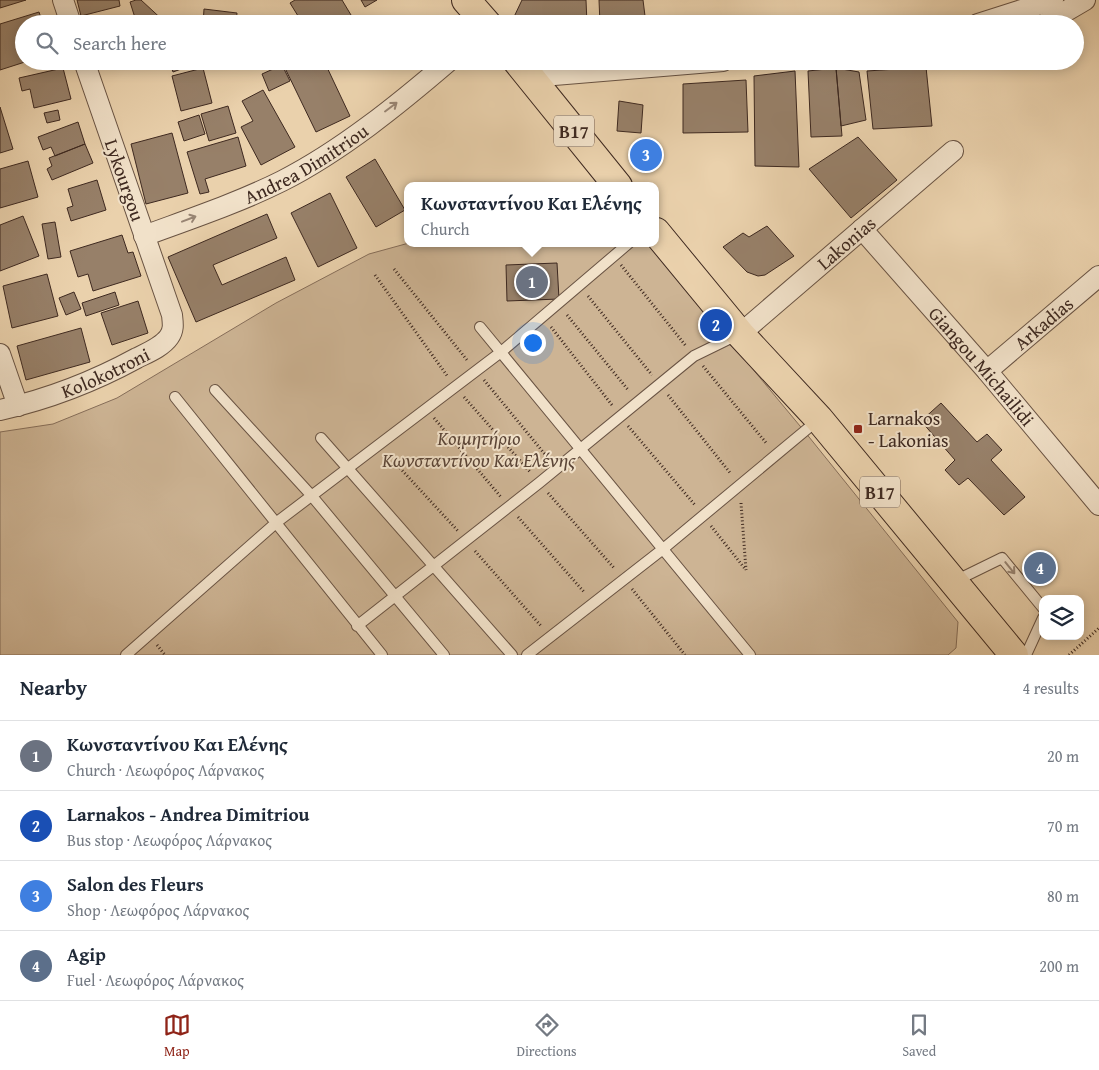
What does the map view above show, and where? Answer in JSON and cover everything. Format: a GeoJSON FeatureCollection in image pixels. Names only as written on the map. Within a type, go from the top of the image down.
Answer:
{"type":"FeatureCollection","features":[{"type":"Feature","properties":{"kind":"main road"},"geometry":{"type":"LineString","coordinates":[[466,0],[478,15]]}},
{"type":"Feature","properties":{"kind":"main road","name":"B17"},"geometry":{"type":"LineString","coordinates":[[524,70],[615,182]]}},
{"type":"Feature","properties":{"kind":"main road","name":"B17"},"geometry":{"type":"LineString","coordinates":[[659,236],[740,334],[819,419],[1014,655]]}},
{"type":"Feature","properties":{"kind":"street"},"geometry":{"type":"LineString","coordinates":[[63,0],[68,15]]}},
{"type":"Feature","properties":{"kind":"street"},"geometry":{"type":"LineString","coordinates":[[1009,15],[1053,0]]}},
{"type":"Feature","properties":{"kind":"street"},"geometry":{"type":"LineString","coordinates":[[1059,15],[1085,0]]}},
{"type":"Feature","properties":{"kind":"street","name":"Lykourgou"},"geometry":{"type":"LineString","coordinates":[[87,70],[166,299]]}},
{"type":"Feature","properties":{"kind":"street","name":"Andrea Dimitriou"},"geometry":{"type":"LineString","coordinates":[[144,236],[246,198],[282,181],[358,132],[437,70]]}},
{"type":"Feature","properties":{"kind":"street","name":"Lakonias"},"geometry":{"type":"LineString","coordinates":[[740,334],[953,151]]}},
{"type":"Feature","properties":{"kind":"street","name":"Giangou Michailidi"},"geometry":{"type":"LineString","coordinates":[[862,229],[987,371],[1099,505]]}},
{"type":"Feature","properties":{"kind":"street","name":"Arkadias"},"geometry":{"type":"LineString","coordinates":[[987,371],[1099,276]]}},
{"type":"Feature","properties":{"kind":"street","name":"Kolokotroni"},"geometry":{"type":"LineString","coordinates":[[9,408],[56,395],[94,381],[162,344],[173,332],[172,316],[166,299]]}},
{"type":"Feature","properties":{"kind":"street"},"geometry":{"type":"LineString","coordinates":[[0,354],[9,408]]}},
{"type":"Feature","properties":{"kind":"lane"},"geometry":{"type":"LineString","coordinates":[[126,655],[277,522],[501,352],[625,247]]}},
{"type":"Feature","properties":{"kind":"lane"},"geometry":{"type":"LineString","coordinates":[[480,327],[750,655]]}},
{"type":"Feature","properties":{"kind":"lane"},"geometry":{"type":"LineString","coordinates":[[357,626],[582,449],[694,356],[740,334]]}},
{"type":"Feature","properties":{"kind":"lane"},"geometry":{"type":"LineString","coordinates":[[215,390],[311,496],[444,655]]}},
{"type":"Feature","properties":{"kind":"lane"},"geometry":{"type":"LineString","coordinates":[[175,397],[382,655]]}},
{"type":"Feature","properties":{"kind":"lane"},"geometry":{"type":"LineString","coordinates":[[527,655],[663,549],[819,419]]}},
{"type":"Feature","properties":{"kind":"lane"},"geometry":{"type":"LineString","coordinates":[[321,438],[512,655]]}},
{"type":"Feature","properties":{"kind":"lane"},"geometry":{"type":"LineString","coordinates":[[954,582],[1002,558],[1039,603]]}},
{"type":"Feature","properties":{"kind":"lane"},"geometry":{"type":"LineString","coordinates":[[1026,655],[1039,627]]}},
{"type":"Feature","properties":{"kind":"path"},"geometry":{"type":"LineString","coordinates":[[375,275],[455,387],[624,579],[685,655]]}},
{"type":"Feature","properties":{"kind":"path"},"geometry":{"type":"LineString","coordinates":[[543,317],[620,416],[703,515],[746,570],[739,484],[580,286]]}},
{"type":"Feature","properties":{"kind":"path"},"geometry":{"type":"LineString","coordinates":[[558,304],[638,402]]}},
{"type":"Feature","properties":{"kind":"path"},"geometry":{"type":"LineString","coordinates":[[1069,655],[1099,628]]}},
{"type":"Feature","properties":{"kind":"green space","name":"Κοιμητήριο Κωνσταντίνου Και Ελένης"},"geometry":{"type":"Polygon","coordinates":[[[404,244],[404,247],[651,247],[805,432],[958,622],[956,648],[948,655],[0,655],[0,432],[53,424],[117,398],[276,303],[369,254],[404,244]]]}},
{"type":"Feature","properties":{"kind":"building"},"geometry":{"type":"Polygon","coordinates":[[[0,0],[26,0],[0,8],[0,0]]]}},
{"type":"Feature","properties":{"kind":"building"},"geometry":{"type":"Polygon","coordinates":[[[77,0],[119,0],[120,6],[81,15],[77,0]]]}},
{"type":"Feature","properties":{"kind":"building"},"geometry":{"type":"Polygon","coordinates":[[[141,0],[157,15],[134,15],[130,2],[141,0]]]}},
{"type":"Feature","properties":{"kind":"building"},"geometry":{"type":"Polygon","coordinates":[[[295,0],[342,0],[351,15],[297,15],[290,3],[295,0]]]}},
{"type":"Feature","properties":{"kind":"building"},"geometry":{"type":"Polygon","coordinates":[[[361,0],[377,0],[365,7],[361,0]]]}},
{"type":"Feature","properties":{"kind":"building"},"geometry":{"type":"Polygon","coordinates":[[[522,0],[586,0],[587,15],[515,15],[522,0]]]}},
{"type":"Feature","properties":{"kind":"building"},"geometry":{"type":"Polygon","coordinates":[[[599,0],[643,0],[645,15],[600,15],[599,0]]]}},
{"type":"Feature","properties":{"kind":"building"},"geometry":{"type":"Polygon","coordinates":[[[204,9],[237,13],[237,15],[204,15],[204,9]]]}},
{"type":"Feature","properties":{"kind":"building"},"geometry":{"type":"Polygon","coordinates":[[[39,12],[40,15],[29,15],[39,12]]]}},
{"type":"Feature","properties":{"kind":"building"},"geometry":{"type":"Polygon","coordinates":[[[15,19],[15,65],[0,70],[0,24],[15,19]]]}},
{"type":"Feature","properties":{"kind":"building"},"geometry":{"type":"Polygon","coordinates":[[[54,70],[64,70],[71,99],[34,108],[30,89],[22,91],[19,78],[54,70]]]}},
{"type":"Feature","properties":{"kind":"building"},"geometry":{"type":"Polygon","coordinates":[[[195,70],[204,70],[212,103],[181,111],[172,76],[195,70]]]}},
{"type":"Feature","properties":{"kind":"building"},"geometry":{"type":"Polygon","coordinates":[[[271,70],[284,70],[290,81],[269,91],[262,74],[271,70]]]}},
{"type":"Feature","properties":{"kind":"building"},"geometry":{"type":"Polygon","coordinates":[[[286,70],[328,70],[350,116],[316,132],[286,70]]]}},
{"type":"Feature","properties":{"kind":"building"},"geometry":{"type":"Polygon","coordinates":[[[836,70],[842,136],[811,137],[808,71],[836,70]]]}},
{"type":"Feature","properties":{"kind":"building"},"geometry":{"type":"Polygon","coordinates":[[[836,70],[859,72],[866,120],[841,126],[836,70]]]}},
{"type":"Feature","properties":{"kind":"building"},"geometry":{"type":"Polygon","coordinates":[[[926,70],[932,126],[873,129],[867,71],[926,70]]]}},
{"type":"Feature","properties":{"kind":"building"},"geometry":{"type":"Polygon","coordinates":[[[795,71],[799,167],[755,166],[754,76],[795,71]]]}},
{"type":"Feature","properties":{"kind":"building"},"geometry":{"type":"Polygon","coordinates":[[[746,80],[748,132],[683,133],[683,84],[746,80]]]}},
{"type":"Feature","properties":{"kind":"building"},"geometry":{"type":"Polygon","coordinates":[[[263,90],[295,147],[261,165],[241,127],[253,121],[242,101],[263,90]]]}},
{"type":"Feature","properties":{"kind":"building"},"geometry":{"type":"Polygon","coordinates":[[[619,101],[643,105],[641,133],[617,131],[619,101]]]}},
{"type":"Feature","properties":{"kind":"building"},"geometry":{"type":"Polygon","coordinates":[[[228,106],[236,133],[209,141],[201,114],[228,106]]]}},
{"type":"Feature","properties":{"kind":"building"},"geometry":{"type":"Polygon","coordinates":[[[0,107],[13,149],[0,153],[0,107]]]}},
{"type":"Feature","properties":{"kind":"building"},"geometry":{"type":"Polygon","coordinates":[[[58,110],[60,120],[47,123],[44,113],[58,110]]]}},
{"type":"Feature","properties":{"kind":"building"},"geometry":{"type":"Polygon","coordinates":[[[199,115],[205,134],[184,141],[178,122],[199,115]]]}},
{"type":"Feature","properties":{"kind":"building"},"geometry":{"type":"Polygon","coordinates":[[[78,122],[85,144],[55,156],[51,147],[43,150],[38,137],[78,122]]]}},
{"type":"Feature","properties":{"kind":"building"},"geometry":{"type":"Polygon","coordinates":[[[172,133],[188,193],[146,204],[131,144],[172,133]]]}},
{"type":"Feature","properties":{"kind":"building"},"geometry":{"type":"Polygon","coordinates":[[[238,137],[246,166],[205,179],[209,192],[200,194],[187,152],[238,137]]]}},
{"type":"Feature","properties":{"kind":"building"},"geometry":{"type":"Polygon","coordinates":[[[858,137],[897,180],[851,218],[809,169],[858,137]]]}},
{"type":"Feature","properties":{"kind":"building"},"geometry":{"type":"Polygon","coordinates":[[[645,139],[663,157],[647,172],[629,153],[645,139]]]}},
{"type":"Feature","properties":{"kind":"building"},"geometry":{"type":"Polygon","coordinates":[[[85,144],[93,163],[52,180],[47,169],[52,166],[49,158],[85,144]]]}},
{"type":"Feature","properties":{"kind":"building"},"geometry":{"type":"Polygon","coordinates":[[[375,159],[404,211],[376,227],[346,177],[375,159]]]}},
{"type":"Feature","properties":{"kind":"building"},"geometry":{"type":"Polygon","coordinates":[[[28,161],[38,197],[0,208],[0,169],[28,161]]]}},
{"type":"Feature","properties":{"kind":"building"},"geometry":{"type":"Polygon","coordinates":[[[97,180],[106,210],[71,221],[67,208],[73,206],[68,189],[97,180]]]}},
{"type":"Feature","properties":{"kind":"building"},"geometry":{"type":"Polygon","coordinates":[[[330,193],[357,248],[318,267],[291,213],[330,193]]]}},
{"type":"Feature","properties":{"kind":"building"},"geometry":{"type":"Polygon","coordinates":[[[267,214],[277,238],[213,265],[222,285],[286,257],[295,280],[196,322],[168,257],[267,214]]]}},
{"type":"Feature","properties":{"kind":"building"},"geometry":{"type":"Polygon","coordinates":[[[23,216],[39,256],[0,271],[0,225],[23,216]]]}},
{"type":"Feature","properties":{"kind":"building"},"geometry":{"type":"Polygon","coordinates":[[[55,222],[61,257],[48,259],[42,224],[55,222]]]}},
{"type":"Feature","properties":{"kind":"building"},"geometry":{"type":"Polygon","coordinates":[[[767,226],[794,256],[765,275],[758,276],[747,272],[723,247],[743,233],[749,237],[767,226]]]}},
{"type":"Feature","properties":{"kind":"building"},"geometry":{"type":"Polygon","coordinates":[[[122,235],[128,253],[133,252],[141,276],[93,291],[88,274],[78,277],[70,251],[122,235]]]}},
{"type":"Feature","properties":{"kind":"building"},"geometry":{"type":"Polygon","coordinates":[[[557,263],[559,299],[507,301],[506,265],[557,263]]]}},
{"type":"Feature","properties":{"kind":"building"},"geometry":{"type":"Polygon","coordinates":[[[47,274],[58,316],[12,328],[3,286],[47,274]]]}},
{"type":"Feature","properties":{"kind":"building"},"geometry":{"type":"Polygon","coordinates":[[[74,292],[81,309],[66,315],[59,298],[74,292]]]}},
{"type":"Feature","properties":{"kind":"building"},"geometry":{"type":"Polygon","coordinates":[[[115,292],[119,305],[86,316],[82,303],[115,292]]]}},
{"type":"Feature","properties":{"kind":"building"},"geometry":{"type":"Polygon","coordinates":[[[138,301],[148,333],[112,345],[101,313],[138,301]]]}},
{"type":"Feature","properties":{"kind":"building"},"geometry":{"type":"Polygon","coordinates":[[[81,328],[90,362],[26,380],[17,346],[81,328]]]}},
{"type":"Feature","properties":{"kind":"building"},"geometry":{"type":"Polygon","coordinates":[[[941,403],[977,442],[987,434],[1002,450],[991,460],[1025,497],[1004,515],[968,478],[959,485],[945,470],[955,460],[921,421],[941,403]]]}},
{"type":"Feature","properties":{"kind":"place","name":"Salon des Fleurs"},"geometry":{"type":"Point","coordinates":[646,155]}},
{"type":"Feature","properties":{"kind":"place","name":"Κωνσταντίνου Και Ελένης"},"geometry":{"type":"Point","coordinates":[532,282]}},
{"type":"Feature","properties":{"kind":"place","name":"Larnakos - Andrea Dimitriou"},"geometry":{"type":"Point","coordinates":[716,325]}},
{"type":"Feature","properties":{"kind":"place","name":"Larnakos - Lakonias"},"geometry":{"type":"Point","coordinates":[858,429]}},
{"type":"Feature","properties":{"kind":"place","name":"Agip"},"geometry":{"type":"Point","coordinates":[1040,568]}}]}
